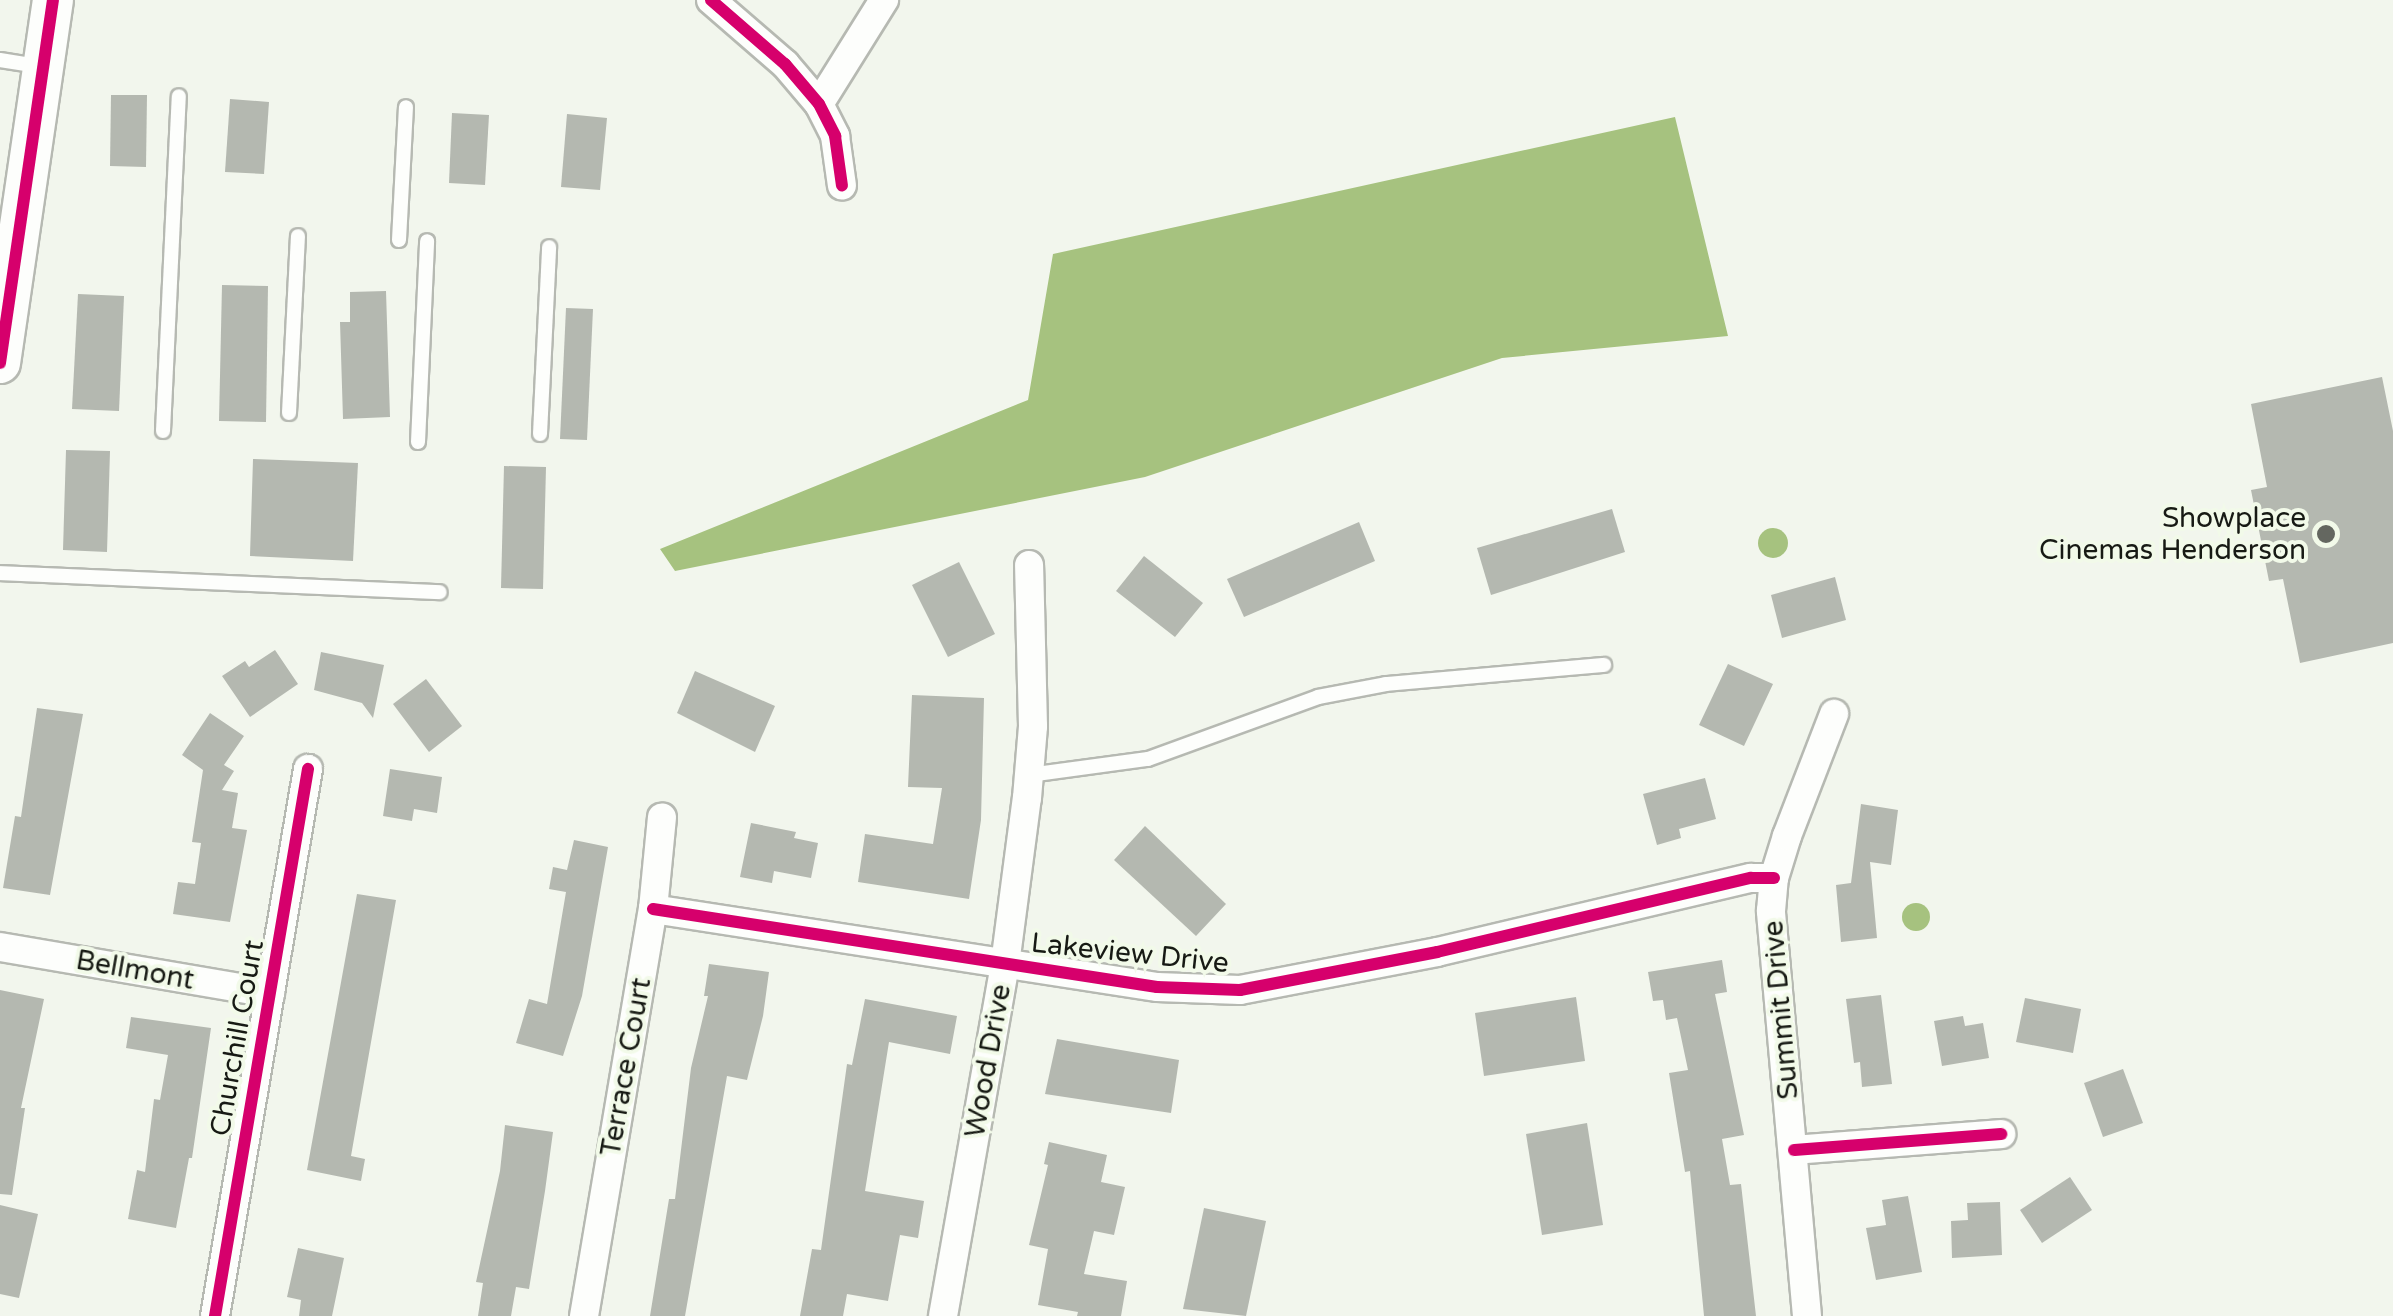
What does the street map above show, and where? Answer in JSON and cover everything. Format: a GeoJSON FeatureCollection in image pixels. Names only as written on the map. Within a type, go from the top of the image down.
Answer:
{"type":"FeatureCollection","features":[{"type":"Feature","properties":{"kind":"street"},"geometry":{"type":"LineString","coordinates":[[0,363],[53,0]]}},
{"type":"Feature","properties":{"kind":"street"},"geometry":{"type":"LineString","coordinates":[[711,0],[785,64],[819,104],[834,136],[842,186]]}},
{"type":"Feature","properties":{"kind":"street"},"geometry":{"type":"LineString","coordinates":[[819,104],[884,0]]}},
{"type":"Feature","properties":{"kind":"street","name":"Wood Drive"},"geometry":{"type":"LineString","coordinates":[[943,1316],[1005,964],[1029,775],[1033,726],[1030,565]]}},
{"type":"Feature","properties":{"kind":"street","name":"Summit Drive"},"geometry":{"type":"LineString","coordinates":[[1808,1316],[1772,933],[1774,878],[1834,714]]}},
{"type":"Feature","properties":{"kind":"street","name":"Churchill Court"},"geometry":{"type":"LineString","coordinates":[[216,1316],[308,769]]}},
{"type":"Feature","properties":{"kind":"street","name":"Terrace Court"},"geometry":{"type":"LineString","coordinates":[[584,1316],[653,909],[662,816]]}},
{"type":"Feature","properties":{"kind":"street","name":"Lakeview Drive"},"geometry":{"type":"LineString","coordinates":[[653,909],[1157,987],[1240,990],[1419,956],[1751,878],[1774,878]]}},
{"type":"Feature","properties":{"kind":"street","name":"Bellmont"},"geometry":{"type":"LineString","coordinates":[[0,947],[270,993]]}},
{"type":"Feature","properties":{"kind":"street"},"geometry":{"type":"LineString","coordinates":[[1794,1150],[2001,1134]]}},
{"type":"Feature","properties":{"kind":"lane"},"geometry":{"type":"LineString","coordinates":[[0,60],[46,66]]}},
{"type":"Feature","properties":{"kind":"lane"},"geometry":{"type":"LineString","coordinates":[[163,431],[179,96]]}},
{"type":"Feature","properties":{"kind":"lane"},"geometry":{"type":"LineString","coordinates":[[399,240],[406,107]]}},
{"type":"Feature","properties":{"kind":"lane"},"geometry":{"type":"LineString","coordinates":[[289,413],[298,236]]}},
{"type":"Feature","properties":{"kind":"lane"},"geometry":{"type":"LineString","coordinates":[[418,442],[427,241]]}},
{"type":"Feature","properties":{"kind":"lane"},"geometry":{"type":"LineString","coordinates":[[540,434],[550,247]]}},
{"type":"Feature","properties":{"kind":"lane"},"geometry":{"type":"LineString","coordinates":[[0,573],[440,592]]}},
{"type":"Feature","properties":{"kind":"lane"},"geometry":{"type":"LineString","coordinates":[[1029,775],[1148,759],[1318,696],[1386,684],[1604,664]]}},
{"type":"Feature","properties":{"kind":"shaded area"},"geometry":{"type":"Polygon","coordinates":[[[1675,117],[1728,336],[1502,358],[1145,477],[675,571],[660,549],[1028,400],[1053,254],[1675,117]]]}},
{"type":"Feature","properties":{"kind":"shaded area"},"geometry":{"type":"Polygon","coordinates":[[[1773,528],[1787,537],[1788,543],[1779,557],[1773,558],[1759,549],[1758,543],[1767,529],[1773,528]]]}},
{"type":"Feature","properties":{"kind":"shaded area"},"geometry":{"type":"Polygon","coordinates":[[[1916,903],[1926,907],[1930,917],[1926,927],[1916,931],[1906,927],[1902,917],[1906,907],[1916,903]]]}},
{"type":"Feature","properties":{"kind":"building"},"geometry":{"type":"Polygon","coordinates":[[[111,95],[147,95],[146,167],[110,166],[111,95]]]}},
{"type":"Feature","properties":{"kind":"building"},"geometry":{"type":"Polygon","coordinates":[[[230,99],[269,102],[264,174],[225,172],[230,99]]]}},
{"type":"Feature","properties":{"kind":"building"},"geometry":{"type":"Polygon","coordinates":[[[452,113],[489,115],[485,185],[449,183],[452,113]]]}},
{"type":"Feature","properties":{"kind":"building"},"geometry":{"type":"Polygon","coordinates":[[[567,114],[607,118],[600,190],[561,187],[567,114]]]}},
{"type":"Feature","properties":{"kind":"building"},"geometry":{"type":"Polygon","coordinates":[[[222,285],[268,286],[266,422],[219,421],[222,285]]]}},
{"type":"Feature","properties":{"kind":"building"},"geometry":{"type":"Polygon","coordinates":[[[386,291],[390,417],[343,419],[340,322],[350,322],[350,292],[386,291]]]}},
{"type":"Feature","properties":{"kind":"building"},"geometry":{"type":"Polygon","coordinates":[[[78,294],[124,296],[119,411],[72,409],[78,294]]]}},
{"type":"Feature","properties":{"kind":"building"},"geometry":{"type":"Polygon","coordinates":[[[566,308],[593,309],[587,440],[560,439],[566,308]]]}},
{"type":"Feature","properties":{"kind":"building","name":"Showplace Cinemas Henderson"},"geometry":{"type":"Polygon","coordinates":[[[2382,377],[2393,431],[2393,643],[2300,663],[2283,579],[2269,581],[2251,490],[2267,487],[2251,404],[2382,377]]]}},
{"type":"Feature","properties":{"kind":"building"},"geometry":{"type":"Polygon","coordinates":[[[66,450],[110,451],[107,552],[63,550],[66,450]]]}},
{"type":"Feature","properties":{"kind":"building"},"geometry":{"type":"Polygon","coordinates":[[[253,459],[358,463],[353,561],[250,556],[253,459]]]}},
{"type":"Feature","properties":{"kind":"building"},"geometry":{"type":"Polygon","coordinates":[[[504,466],[546,467],[543,589],[501,588],[504,466]]]}},
{"type":"Feature","properties":{"kind":"building"},"geometry":{"type":"Polygon","coordinates":[[[1612,509],[1625,552],[1491,595],[1477,548],[1612,509]]]}},
{"type":"Feature","properties":{"kind":"building"},"geometry":{"type":"Polygon","coordinates":[[[1359,522],[1375,561],[1244,617],[1227,579],[1359,522]]]}},
{"type":"Feature","properties":{"kind":"building"},"geometry":{"type":"Polygon","coordinates":[[[1144,556],[1203,603],[1175,637],[1116,591],[1144,556]]]}},
{"type":"Feature","properties":{"kind":"building"},"geometry":{"type":"Polygon","coordinates":[[[959,562],[995,634],[948,657],[912,585],[959,562]]]}},
{"type":"Feature","properties":{"kind":"building"},"geometry":{"type":"Polygon","coordinates":[[[1835,577],[1846,620],[1782,638],[1771,595],[1835,577]]]}},
{"type":"Feature","properties":{"kind":"building"},"geometry":{"type":"Polygon","coordinates":[[[275,650],[298,684],[250,717],[222,676],[245,661],[249,667],[275,650]]]}},
{"type":"Feature","properties":{"kind":"building"},"geometry":{"type":"Polygon","coordinates":[[[321,652],[384,665],[373,718],[362,703],[314,690],[321,652]]]}},
{"type":"Feature","properties":{"kind":"building"},"geometry":{"type":"Polygon","coordinates":[[[1728,664],[1773,684],[1744,746],[1699,725],[1728,664]]]}},
{"type":"Feature","properties":{"kind":"building"},"geometry":{"type":"Polygon","coordinates":[[[695,671],[775,706],[755,752],[677,713],[695,671]]]}},
{"type":"Feature","properties":{"kind":"building"},"geometry":{"type":"Polygon","coordinates":[[[426,679],[462,726],[429,752],[393,704],[426,679]]]}},
{"type":"Feature","properties":{"kind":"building"},"geometry":{"type":"Polygon","coordinates":[[[912,695],[984,698],[981,820],[969,899],[858,882],[865,834],[933,844],[942,788],[908,787],[912,695]]]}},
{"type":"Feature","properties":{"kind":"building"},"geometry":{"type":"Polygon","coordinates":[[[37,708],[83,714],[50,895],[3,888],[15,816],[21,817],[37,708]]]}},
{"type":"Feature","properties":{"kind":"building"},"geometry":{"type":"Polygon","coordinates":[[[210,713],[244,736],[224,765],[234,771],[222,790],[238,793],[232,828],[247,830],[230,922],[173,914],[178,882],[195,884],[201,843],[192,842],[203,770],[182,755],[210,713]]]}},
{"type":"Feature","properties":{"kind":"building"},"geometry":{"type":"Polygon","coordinates":[[[390,769],[442,777],[437,813],[414,809],[412,821],[383,816],[390,769]]]}},
{"type":"Feature","properties":{"kind":"building"},"geometry":{"type":"Polygon","coordinates":[[[1705,778],[1716,819],[1679,829],[1681,838],[1657,845],[1643,794],[1705,778]]]}},
{"type":"Feature","properties":{"kind":"building"},"geometry":{"type":"Polygon","coordinates":[[[1861,804],[1898,810],[1891,865],[1870,862],[1877,938],[1841,942],[1836,885],[1851,883],[1861,804]]]}},
{"type":"Feature","properties":{"kind":"building"},"geometry":{"type":"Polygon","coordinates":[[[751,823],[796,832],[794,838],[818,843],[811,878],[774,871],[772,883],[740,877],[751,823]]]}},
{"type":"Feature","properties":{"kind":"building"},"geometry":{"type":"Polygon","coordinates":[[[1145,826],[1226,904],[1196,936],[1114,860],[1145,826]]]}},
{"type":"Feature","properties":{"kind":"building"},"geometry":{"type":"Polygon","coordinates":[[[574,840],[608,847],[582,996],[563,1056],[516,1043],[529,999],[547,1004],[566,892],[549,889],[553,867],[567,870],[574,840]]]}},
{"type":"Feature","properties":{"kind":"building"},"geometry":{"type":"Polygon","coordinates":[[[357,894],[396,900],[351,1156],[365,1159],[361,1181],[307,1170],[357,894]]]}},
{"type":"Feature","properties":{"kind":"building"},"geometry":{"type":"Polygon","coordinates":[[[1722,960],[1727,992],[1715,994],[1744,1135],[1722,1139],[1730,1185],[1741,1184],[1756,1316],[1704,1316],[1690,1171],[1685,1172],[1669,1073],[1688,1070],[1677,1018],[1666,1020],[1663,1000],[1653,1001],[1648,972],[1722,960]]]}},
{"type":"Feature","properties":{"kind":"building"},"geometry":{"type":"Polygon","coordinates":[[[709,964],[769,972],[763,1016],[747,1080],[727,1076],[685,1316],[650,1316],[669,1199],[675,1199],[691,1068],[708,996],[704,996],[709,964]]]}},
{"type":"Feature","properties":{"kind":"building"},"geometry":{"type":"Polygon","coordinates":[[[0,990],[44,999],[21,1108],[25,1108],[12,1195],[0,1194],[0,990]]]}},
{"type":"Feature","properties":{"kind":"building"},"geometry":{"type":"Polygon","coordinates":[[[1881,995],[1892,1084],[1862,1087],[1860,1062],[1854,1063],[1846,999],[1881,995]]]}},
{"type":"Feature","properties":{"kind":"building"},"geometry":{"type":"Polygon","coordinates":[[[1576,997],[1585,1061],[1484,1076],[1475,1013],[1576,997]]]}},
{"type":"Feature","properties":{"kind":"building"},"geometry":{"type":"Polygon","coordinates":[[[2025,998],[2081,1009],[2073,1053],[2016,1042],[2025,998]]]}},
{"type":"Feature","properties":{"kind":"building"},"geometry":{"type":"Polygon","coordinates":[[[865,999],[957,1016],[950,1054],[889,1042],[865,1191],[924,1201],[918,1238],[900,1235],[888,1301],[847,1294],[843,1316],[800,1316],[812,1249],[821,1250],[847,1064],[852,1065],[865,999]]]}},
{"type":"Feature","properties":{"kind":"building"},"geometry":{"type":"Polygon","coordinates":[[[1963,1016],[1965,1026],[1983,1023],[1989,1058],[1942,1066],[1934,1021],[1963,1016]]]}},
{"type":"Feature","properties":{"kind":"building"},"geometry":{"type":"Polygon","coordinates":[[[131,1017],[211,1028],[192,1158],[176,1228],[128,1219],[137,1170],[145,1172],[154,1099],[160,1100],[168,1055],[126,1048],[131,1017]]]}},
{"type":"Feature","properties":{"kind":"building"},"geometry":{"type":"Polygon","coordinates":[[[1057,1039],[1179,1060],[1171,1113],[1045,1094],[1057,1039]]]}},
{"type":"Feature","properties":{"kind":"building"},"geometry":{"type":"Polygon","coordinates":[[[2123,1069],[2143,1123],[2103,1137],[2084,1083],[2123,1069]]]}},
{"type":"Feature","properties":{"kind":"building"},"geometry":{"type":"Polygon","coordinates":[[[1587,1123],[1603,1225],[1542,1235],[1526,1134],[1587,1123]]]}},
{"type":"Feature","properties":{"kind":"building"},"geometry":{"type":"Polygon","coordinates":[[[505,1125],[553,1132],[545,1191],[529,1289],[516,1287],[511,1316],[478,1316],[483,1283],[476,1282],[500,1171],[505,1125]]]}},
{"type":"Feature","properties":{"kind":"building"},"geometry":{"type":"Polygon","coordinates":[[[1049,1142],[1107,1155],[1101,1182],[1125,1187],[1114,1235],[1094,1231],[1084,1274],[1127,1281],[1121,1316],[1077,1316],[1078,1312],[1038,1305],[1048,1249],[1029,1245],[1048,1165],[1044,1164],[1049,1142]]]}},
{"type":"Feature","properties":{"kind":"building"},"geometry":{"type":"Polygon","coordinates":[[[2070,1177],[2092,1210],[2042,1243],[2020,1210],[2070,1177]]]}},
{"type":"Feature","properties":{"kind":"building"},"geometry":{"type":"Polygon","coordinates":[[[1908,1196],[1922,1272],[1876,1280],[1866,1228],[1886,1225],[1882,1200],[1908,1196]]]}},
{"type":"Feature","properties":{"kind":"building"},"geometry":{"type":"Polygon","coordinates":[[[2000,1202],[2002,1255],[1952,1258],[1951,1221],[1968,1220],[1967,1203],[2000,1202]]]}},
{"type":"Feature","properties":{"kind":"building"},"geometry":{"type":"Polygon","coordinates":[[[0,1205],[38,1214],[19,1298],[0,1294],[0,1205]]]}},
{"type":"Feature","properties":{"kind":"building"},"geometry":{"type":"Polygon","coordinates":[[[1204,1208],[1266,1221],[1246,1316],[1183,1309],[1204,1208]]]}},
{"type":"Feature","properties":{"kind":"building"},"geometry":{"type":"Polygon","coordinates":[[[298,1248],[344,1258],[332,1316],[299,1316],[301,1300],[287,1297],[298,1248]]]}},
{"type":"Feature","properties":{"kind":"cycle path"},"geometry":{"type":"LineString","coordinates":[[0,363],[53,0]]}},
{"type":"Feature","properties":{"kind":"cycle path"},"geometry":{"type":"LineString","coordinates":[[711,0],[785,64],[819,104],[835,136],[842,186]]}},
{"type":"Feature","properties":{"kind":"cycle path"},"geometry":{"type":"LineString","coordinates":[[215,1316],[308,769]]}},
{"type":"Feature","properties":{"kind":"cycle path"},"geometry":{"type":"LineString","coordinates":[[653,909],[1157,987],[1240,990],[1437,952],[1751,878],[1774,878]]}},
{"type":"Feature","properties":{"kind":"cycle path"},"geometry":{"type":"LineString","coordinates":[[1794,1150],[2001,1134]]}},
{"type":"Feature","properties":{"kind":"place","name":"Showplace Cinemas Henderson"},"geometry":{"type":"Point","coordinates":[2326,534]}}]}
